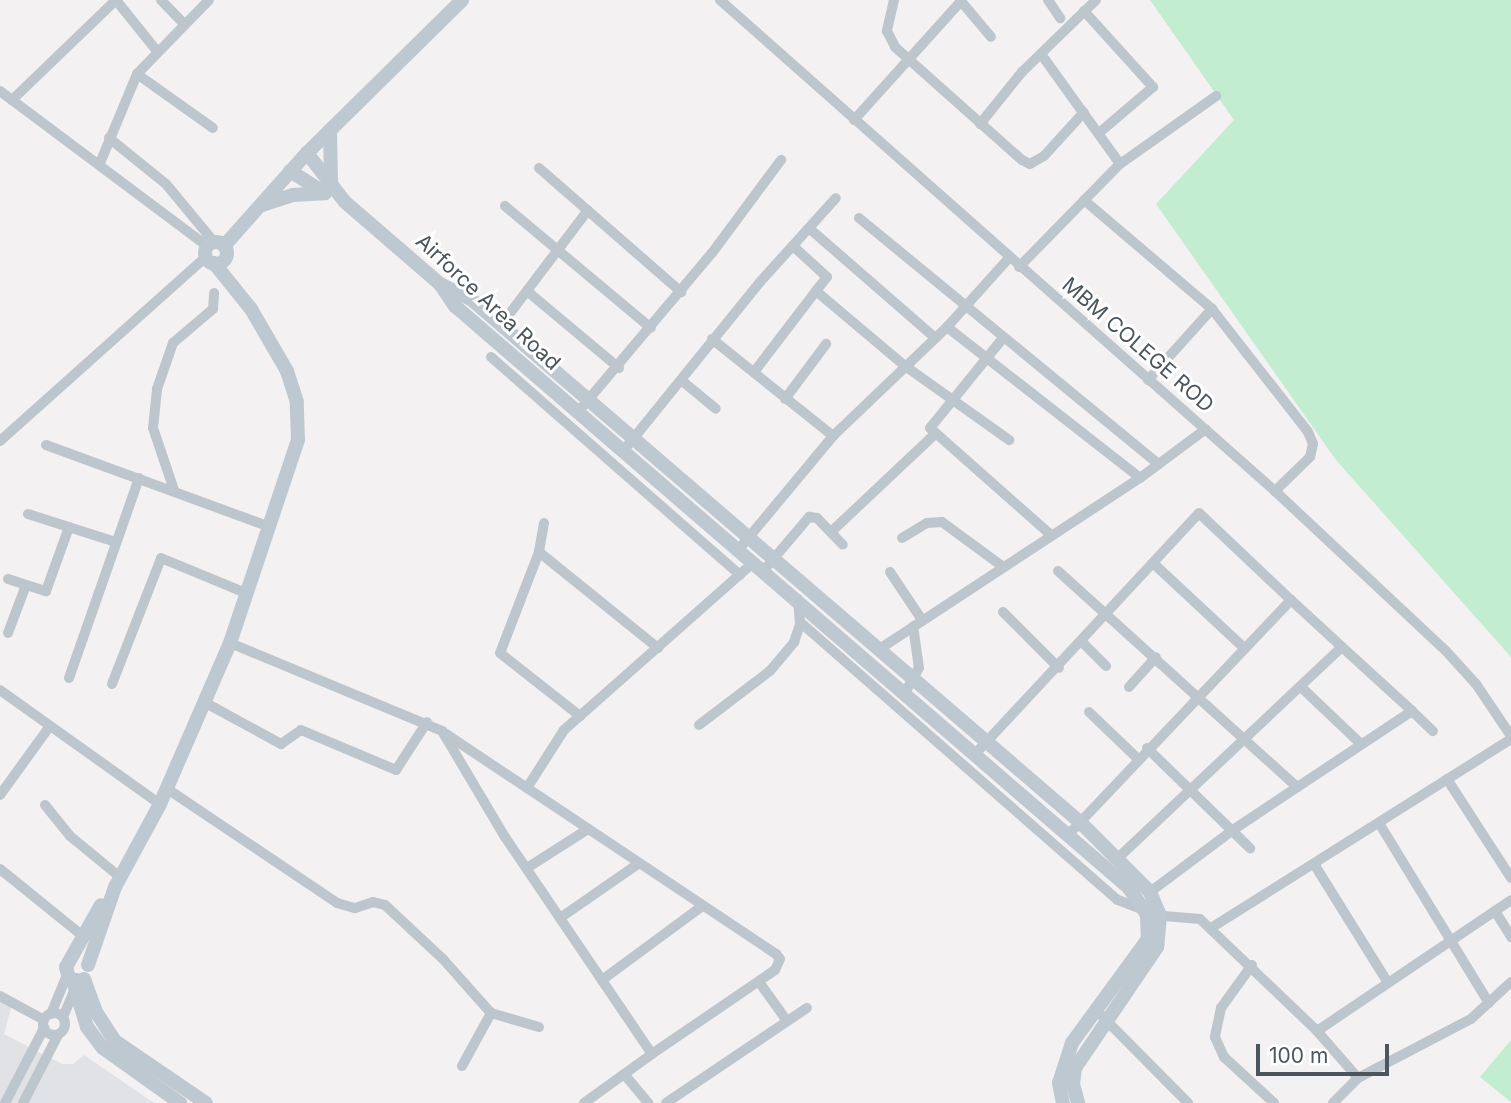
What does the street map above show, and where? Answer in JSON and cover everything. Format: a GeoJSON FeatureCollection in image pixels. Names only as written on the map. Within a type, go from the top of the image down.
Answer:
{"type":"FeatureCollection","features":[{"type":"Feature","properties":{"kind":"street"},"geometry":{"type":"LineString","coordinates":[[12,100],[116,0],[156,50]]}},
{"type":"Feature","properties":{"kind":"street"},"geometry":{"type":"LineString","coordinates":[[161,0],[184,24]]}},
{"type":"Feature","properties":{"kind":"street"},"geometry":{"type":"LineString","coordinates":[[100,163],[137,74],[156,50],[209,0]]}},
{"type":"Feature","properties":{"kind":"street"},"geometry":{"type":"LineString","coordinates":[[0,441],[215,252],[307,153],[462,0]]}},
{"type":"Feature","properties":{"kind":"street","name":"MBM COLEGE ROD"},"geometry":{"type":"LineString","coordinates":[[720,0],[1275,491],[1446,651],[1476,684],[1511,738]]}},
{"type":"Feature","properties":{"kind":"street"},"geometry":{"type":"LineString","coordinates":[[894,0],[887,31],[908,60],[979,124],[1030,164],[1044,156],[1084,112]]}},
{"type":"Feature","properties":{"kind":"street"},"geometry":{"type":"LineString","coordinates":[[854,120],[961,0],[992,37]]}},
{"type":"Feature","properties":{"kind":"street"},"geometry":{"type":"LineString","coordinates":[[1048,0],[1060,18]]}},
{"type":"Feature","properties":{"kind":"street"},"geometry":{"type":"LineString","coordinates":[[979,124],[1041,54],[1096,0]]}},
{"type":"Feature","properties":{"kind":"street"},"geometry":{"type":"LineString","coordinates":[[1084,11],[1153,87],[1099,133]]}},
{"type":"Feature","properties":{"kind":"street"},"geometry":{"type":"LineString","coordinates":[[1041,54],[1120,164]]}},
{"type":"Feature","properties":{"kind":"street"},"geometry":{"type":"LineString","coordinates":[[137,74],[213,128]]}},
{"type":"Feature","properties":{"kind":"street"},"geometry":{"type":"LineString","coordinates":[[0,91],[100,163],[215,252]]}},
{"type":"Feature","properties":{"kind":"street"},"geometry":{"type":"LineString","coordinates":[[1019,267],[1120,164],[1216,96]]}},
{"type":"Feature","properties":{"kind":"street"},"geometry":{"type":"LineString","coordinates":[[258,207],[292,195],[329,188],[330,130]]}},
{"type":"Feature","properties":{"kind":"street"},"geometry":{"type":"LineString","coordinates":[[23,1103],[65,1025],[63,1017],[84,937],[118,882],[160,804],[230,643],[287,478],[300,422],[287,371],[215,252],[166,184],[109,138]]}},
{"type":"Feature","properties":{"kind":"street","name":"Airforce Area Road"},"geometry":{"type":"LineString","coordinates":[[307,153],[329,188],[440,284],[455,306],[578,412],[629,449]]}},
{"type":"Feature","properties":{"kind":"street"},"geometry":{"type":"LineString","coordinates":[[578,412],[619,368],[681,292],[781,160]]}},
{"type":"Feature","properties":{"kind":"street"},"geometry":{"type":"LineString","coordinates":[[539,168],[681,292]]}},
{"type":"Feature","properties":{"kind":"street","name":"Airforce Area Road"},"geometry":{"type":"LineString","coordinates":[[290,172],[329,188]]}},
{"type":"Feature","properties":{"kind":"street"},"geometry":{"type":"LineString","coordinates":[[611,459],[629,449],[712,339],[836,198]]}},
{"type":"Feature","properties":{"kind":"street"},"geometry":{"type":"LineString","coordinates":[[1084,200],[1212,309],[1279,391],[1313,444],[1310,457],[1275,491]]}},
{"type":"Feature","properties":{"kind":"street"},"geometry":{"type":"LineString","coordinates":[[505,206],[651,328]]}},
{"type":"Feature","properties":{"kind":"street"},"geometry":{"type":"LineString","coordinates":[[501,325],[588,209]]}},
{"type":"Feature","properties":{"kind":"street"},"geometry":{"type":"LineString","coordinates":[[859,218],[1159,464]]}},
{"type":"Feature","properties":{"kind":"street"},"geometry":{"type":"LineString","coordinates":[[810,229],[933,336]]}},
{"type":"Feature","properties":{"kind":"street"},"geometry":{"type":"LineString","coordinates":[[754,372],[827,276],[793,246]]}},
{"type":"Feature","properties":{"kind":"street"},"geometry":{"type":"LineString","coordinates":[[742,543],[833,436],[933,336],[947,327],[966,308],[1009,258]]}},
{"type":"Feature","properties":{"kind":"street"},"geometry":{"type":"LineString","coordinates":[[440,284],[471,299],[588,400],[629,449],[742,543],[798,599],[910,686],[981,747],[1080,822],[1119,857],[1150,892],[1150,913],[1144,948],[1101,1015],[1063,1062],[1059,1083],[1063,1103]]}},
{"type":"Feature","properties":{"kind":"street"},"geometry":{"type":"LineString","coordinates":[[527,291],[619,368]]}},
{"type":"Feature","properties":{"kind":"street"},"geometry":{"type":"LineString","coordinates":[[816,291],[905,366],[1009,440]]}},
{"type":"Feature","properties":{"kind":"street"},"geometry":{"type":"LineString","coordinates":[[174,490],[153,428],[157,389],[173,343],[213,309],[214,293]]}},
{"type":"Feature","properties":{"kind":"street"},"geometry":{"type":"LineString","coordinates":[[1148,380],[1212,309]]}},
{"type":"Feature","properties":{"kind":"street"},"geometry":{"type":"LineString","coordinates":[[947,327],[1140,478]]}},
{"type":"Feature","properties":{"kind":"street"},"geometry":{"type":"LineString","coordinates":[[1003,338],[984,358],[930,428],[1051,534]]}},
{"type":"Feature","properties":{"kind":"street"},"geometry":{"type":"LineString","coordinates":[[712,339],[833,436]]}},
{"type":"Feature","properties":{"kind":"street"},"geometry":{"type":"LineString","coordinates":[[785,399],[826,344]]}},
{"type":"Feature","properties":{"kind":"street"},"geometry":{"type":"LineString","coordinates":[[491,357],[611,459],[740,575]]}},
{"type":"Feature","properties":{"kind":"street"},"geometry":{"type":"LineString","coordinates":[[681,380],[716,409]]}},
{"type":"Feature","properties":{"kind":"street"},"geometry":{"type":"LineString","coordinates":[[878,650],[1002,566],[1140,478],[1206,429]]}},
{"type":"Feature","properties":{"kind":"street"},"geometry":{"type":"LineString","coordinates":[[831,532],[936,433]]}},
{"type":"Feature","properties":{"kind":"street"},"geometry":{"type":"LineString","coordinates":[[46,445],[270,527]]}},
{"type":"Feature","properties":{"kind":"street"},"geometry":{"type":"LineString","coordinates":[[629,449],[742,543]]}},
{"type":"Feature","properties":{"kind":"street"},"geometry":{"type":"LineString","coordinates":[[69,678],[139,478]]}},
{"type":"Feature","properties":{"kind":"street"},"geometry":{"type":"LineString","coordinates":[[28,513],[116,542]]}},
{"type":"Feature","properties":{"kind":"street"},"geometry":{"type":"LineString","coordinates":[[981,747],[1059,667],[1199,513],[1433,730]]}},
{"type":"Feature","properties":{"kind":"street"},"geometry":{"type":"LineString","coordinates":[[527,788],[564,730],[740,575],[763,563],[809,517],[817,518],[843,545]]}},
{"type":"Feature","properties":{"kind":"street"},"geometry":{"type":"LineString","coordinates":[[902,538],[927,523],[942,522],[1002,566]]}},
{"type":"Feature","properties":{"kind":"street"},"geometry":{"type":"LineString","coordinates":[[544,523],[539,552],[500,653],[580,716]]}},
{"type":"Feature","properties":{"kind":"street"},"geometry":{"type":"LineString","coordinates":[[8,579],[46,591],[69,527]]}},
{"type":"Feature","properties":{"kind":"street"},"geometry":{"type":"LineString","coordinates":[[539,552],[658,648]]}},
{"type":"Feature","properties":{"kind":"street"},"geometry":{"type":"LineString","coordinates":[[112,684],[161,558],[246,593]]}},
{"type":"Feature","properties":{"kind":"street"},"geometry":{"type":"LineString","coordinates":[[763,563],[878,650],[910,686]]}},
{"type":"Feature","properties":{"kind":"street"},"geometry":{"type":"LineString","coordinates":[[1153,563],[1244,649]]}},
{"type":"Feature","properties":{"kind":"street"},"geometry":{"type":"LineString","coordinates":[[1058,571],[1248,738],[1296,786]]}},
{"type":"Feature","properties":{"kind":"street"},"geometry":{"type":"LineString","coordinates":[[890,572],[918,623],[919,661],[910,686]]}},
{"type":"Feature","properties":{"kind":"street"},"geometry":{"type":"LineString","coordinates":[[8,633],[26,585]]}},
{"type":"Feature","properties":{"kind":"street"},"geometry":{"type":"LineString","coordinates":[[699,725],[770,671],[794,642],[800,622],[798,599]]}},
{"type":"Feature","properties":{"kind":"street"},"geometry":{"type":"LineString","coordinates":[[1070,833],[1147,748],[1291,600]]}},
{"type":"Feature","properties":{"kind":"street"},"geometry":{"type":"LineString","coordinates":[[1003,612],[1059,667]]}},
{"type":"Feature","properties":{"kind":"street"},"geometry":{"type":"LineString","coordinates":[[800,622],[1118,900],[1150,913],[1189,915],[1211,928],[1317,1031],[1358,1078]]}},
{"type":"Feature","properties":{"kind":"street"},"geometry":{"type":"LineString","coordinates":[[1082,642],[1106,666]]}},
{"type":"Feature","properties":{"kind":"street"},"geometry":{"type":"LineString","coordinates":[[230,643],[427,722],[701,907],[776,954],[779,965],[759,982],[584,1103]]}},
{"type":"Feature","properties":{"kind":"street"},"geometry":{"type":"LineString","coordinates":[[1119,857],[1342,647]]}},
{"type":"Feature","properties":{"kind":"street"},"geometry":{"type":"LineString","coordinates":[[1129,687],[1156,657]]}},
{"type":"Feature","properties":{"kind":"street"},"geometry":{"type":"LineString","coordinates":[[1301,687],[1360,743]]}},
{"type":"Feature","properties":{"kind":"street"},"geometry":{"type":"LineString","coordinates":[[0,690],[160,804]]}},
{"type":"Feature","properties":{"kind":"street"},"geometry":{"type":"LineString","coordinates":[[204,702],[281,744],[302,730],[396,770],[427,722]]}},
{"type":"Feature","properties":{"kind":"street"},"geometry":{"type":"LineString","coordinates":[[1150,892],[1296,786],[1412,711]]}},
{"type":"Feature","properties":{"kind":"street"},"geometry":{"type":"LineString","coordinates":[[1088,712],[1138,758]]}},
{"type":"Feature","properties":{"kind":"street"},"geometry":{"type":"LineString","coordinates":[[0,795],[4,782],[50,726]]}},
{"type":"Feature","properties":{"kind":"street"},"geometry":{"type":"LineString","coordinates":[[442,732],[527,869],[652,1054]]}},
{"type":"Feature","properties":{"kind":"street"},"geometry":{"type":"LineString","coordinates":[[1211,928],[1511,738]]}},
{"type":"Feature","properties":{"kind":"street"},"geometry":{"type":"LineString","coordinates":[[981,747],[1042,808],[1117,874],[1150,913]]}},
{"type":"Feature","properties":{"kind":"street"},"geometry":{"type":"LineString","coordinates":[[1147,748],[1250,848]]}},
{"type":"Feature","properties":{"kind":"street"},"geometry":{"type":"LineString","coordinates":[[1447,779],[1511,878]]}},
{"type":"Feature","properties":{"kind":"street"},"geometry":{"type":"LineString","coordinates":[[166,788],[337,903],[355,908],[373,902],[385,905],[443,959],[491,1013],[540,1027]]}},
{"type":"Feature","properties":{"kind":"street"},"geometry":{"type":"LineString","coordinates":[[45,805],[70,836],[118,882]]}},
{"type":"Feature","properties":{"kind":"street"},"geometry":{"type":"LineString","coordinates":[[1029,821],[1042,808]]}},
{"type":"Feature","properties":{"kind":"street"},"geometry":{"type":"LineString","coordinates":[[1379,823],[1489,1003]]}},
{"type":"Feature","properties":{"kind":"street"},"geometry":{"type":"LineString","coordinates":[[527,869],[588,829]]}},
{"type":"Feature","properties":{"kind":"street"},"geometry":{"type":"LineString","coordinates":[[560,918],[638,864]]}},
{"type":"Feature","properties":{"kind":"street"},"geometry":{"type":"LineString","coordinates":[[1314,864],[1388,983]]}},
{"type":"Feature","properties":{"kind":"street"},"geometry":{"type":"LineString","coordinates":[[0,869],[84,937]]}},
{"type":"Feature","properties":{"kind":"street"},"geometry":{"type":"LineString","coordinates":[[5,1103],[46,1021],[76,975],[118,882]]}},
{"type":"Feature","properties":{"kind":"street"},"geometry":{"type":"LineString","coordinates":[[1317,1031],[1511,900]]}},
{"type":"Feature","properties":{"kind":"street"},"geometry":{"type":"LineString","coordinates":[[602,980],[701,907]]}},
{"type":"Feature","properties":{"kind":"street"},"geometry":{"type":"LineString","coordinates":[[1495,911],[1511,937]]}},
{"type":"Feature","properties":{"kind":"street"},"geometry":{"type":"LineString","coordinates":[[1252,965],[1222,1008],[1215,1037],[1224,1057],[1274,1103]]}},
{"type":"Feature","properties":{"kind":"street"},"geometry":{"type":"LineString","coordinates":[[76,975],[87,1027],[103,1048],[180,1103]]}},
{"type":"Feature","properties":{"kind":"street"},"geometry":{"type":"LineString","coordinates":[[76,975],[115,1041],[206,1103]]}},
{"type":"Feature","properties":{"kind":"street"},"geometry":{"type":"LineString","coordinates":[[759,982],[787,1021]]}},
{"type":"Feature","properties":{"kind":"street"},"geometry":{"type":"LineString","coordinates":[[1333,1103],[1358,1078],[1450,1033],[1511,982]]}},
{"type":"Feature","properties":{"kind":"street"},"geometry":{"type":"LineString","coordinates":[[0,996],[46,1021],[58,1035]]}},
{"type":"Feature","properties":{"kind":"street"},"geometry":{"type":"LineString","coordinates":[[666,1103],[807,1008]]}},
{"type":"Feature","properties":{"kind":"street"},"geometry":{"type":"LineString","coordinates":[[462,1066],[491,1013]]}},
{"type":"Feature","properties":{"kind":"street"},"geometry":{"type":"LineString","coordinates":[[1078,1103],[1073,1084],[1075,1068],[1101,1015]]}},
{"type":"Feature","properties":{"kind":"street"},"geometry":{"type":"LineString","coordinates":[[1101,1015],[1188,1103]]}},
{"type":"Feature","properties":{"kind":"street"},"geometry":{"type":"LineString","coordinates":[[46,1021],[63,1017]]}},
{"type":"Feature","properties":{"kind":"street"},"geometry":{"type":"LineString","coordinates":[[624,1074],[648,1103]]}},
{"type":"Feature","properties":{"kind":"shaded area"},"geometry":{"type":"Polygon","coordinates":[[[0,1001],[12,1004],[4,1034],[62,1064],[73,1064],[84,1055],[154,1103],[0,1103],[0,1001]]]}},
{"type":"Feature","properties":{"kind":"green space"},"geometry":{"type":"Polygon","coordinates":[[[1150,0],[1511,0],[1511,657],[1336,460],[1156,204],[1234,120],[1150,0]]]}},
{"type":"Feature","properties":{"kind":"green space"},"geometry":{"type":"Polygon","coordinates":[[[1511,1040],[1511,1102],[1480,1077],[1511,1040]]]}}]}
